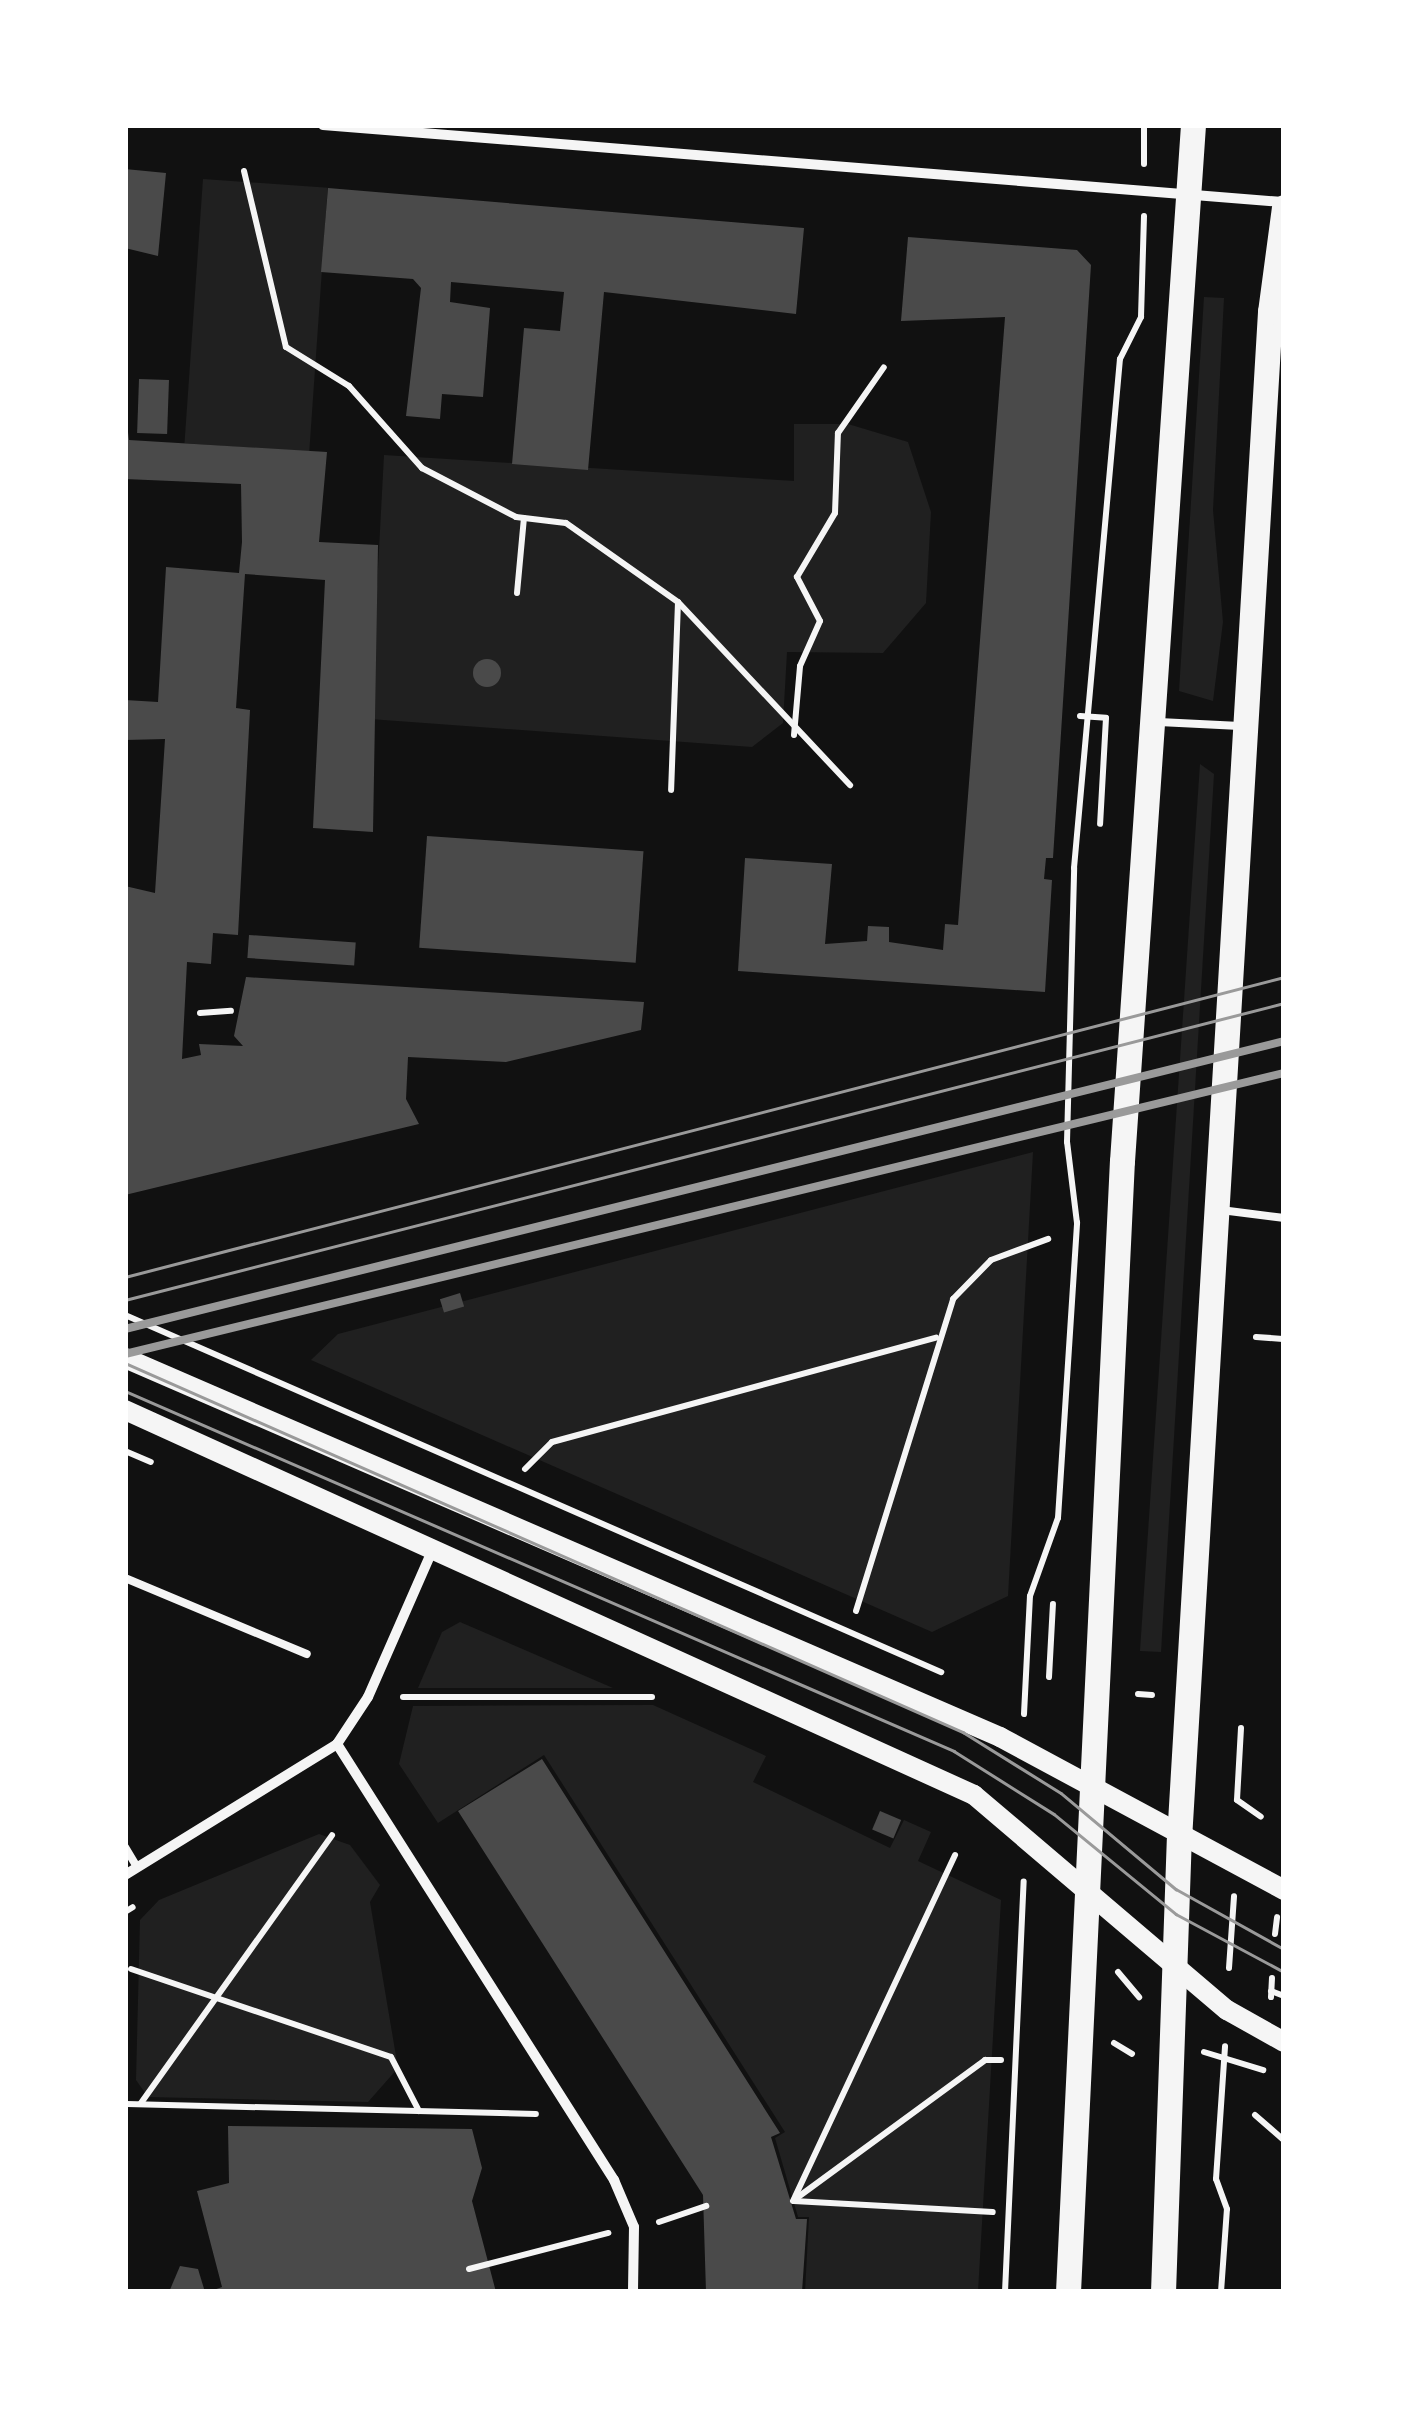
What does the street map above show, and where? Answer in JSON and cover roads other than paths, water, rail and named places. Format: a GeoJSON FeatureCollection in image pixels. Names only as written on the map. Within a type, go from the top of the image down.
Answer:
{"type":"FeatureCollection","features":[{"type":"Feature","properties":{"kind":"main road"},"geometry":{"type":"LineString","coordinates":[[1068,2292],[1149,721],[1193,125]]}},
{"type":"Feature","properties":{"kind":"main road"},"geometry":{"type":"LineString","coordinates":[[1164,2292],[1179,1838],[1246,726],[1284,205]]}},
{"type":"Feature","properties":{"kind":"main road"},"geometry":{"type":"LineString","coordinates":[[125,1358],[973,1724],[1179,1838],[1284,1890]]}},
{"type":"Feature","properties":{"kind":"main road"},"geometry":{"type":"LineString","coordinates":[[125,1410],[434,1546],[974,1795],[1175,1967],[1284,2042]]}},
{"type":"Feature","properties":{"kind":"street"},"geometry":{"type":"LineString","coordinates":[[323,125],[1284,205]]}},
{"type":"Feature","properties":{"kind":"street"},"geometry":{"type":"LineString","coordinates":[[125,1875],[337,1744],[368,1697],[434,1546]]}},
{"type":"Feature","properties":{"kind":"street"},"geometry":{"type":"LineString","coordinates":[[337,1744],[614,2180],[634,2228],[633,2292]]}},
{"type":"Feature","properties":{"kind":"lane"},"geometry":{"type":"LineString","coordinates":[[1149,721],[1246,726]]}},
{"type":"Feature","properties":{"kind":"lane"},"geometry":{"type":"LineString","coordinates":[[1216,1210],[1284,1218]]}},
{"type":"Feature","properties":{"kind":"lane"},"geometry":{"type":"LineString","coordinates":[[125,1578],[307,1654]]}},
{"type":"Feature","properties":{"kind":"lane"},"geometry":{"type":"LineString","coordinates":[[125,1846],[138,1867]]}},
{"type":"Feature","properties":{"kind":"tram line"},"geometry":{"type":"LineString","coordinates":[[125,1277],[1284,977]]}},
{"type":"Feature","properties":{"kind":"tram line"},"geometry":{"type":"LineString","coordinates":[[125,1300],[1284,1003]]}},
{"type":"Feature","properties":{"kind":"tram line"},"geometry":{"type":"LineString","coordinates":[[125,1363],[963,1732],[1061,1793],[1176,1889],[1284,1949]]}},
{"type":"Feature","properties":{"kind":"tram line"},"geometry":{"type":"LineString","coordinates":[[125,1391],[954,1751],[1054,1814],[1176,1914],[1284,1972]]}},
{"type":"Feature","properties":{"kind":"railway"},"geometry":{"type":"LineString","coordinates":[[125,1329],[1284,1041]]}},
{"type":"Feature","properties":{"kind":"railway"},"geometry":{"type":"LineString","coordinates":[[125,1354],[1284,1073]]}}]}
